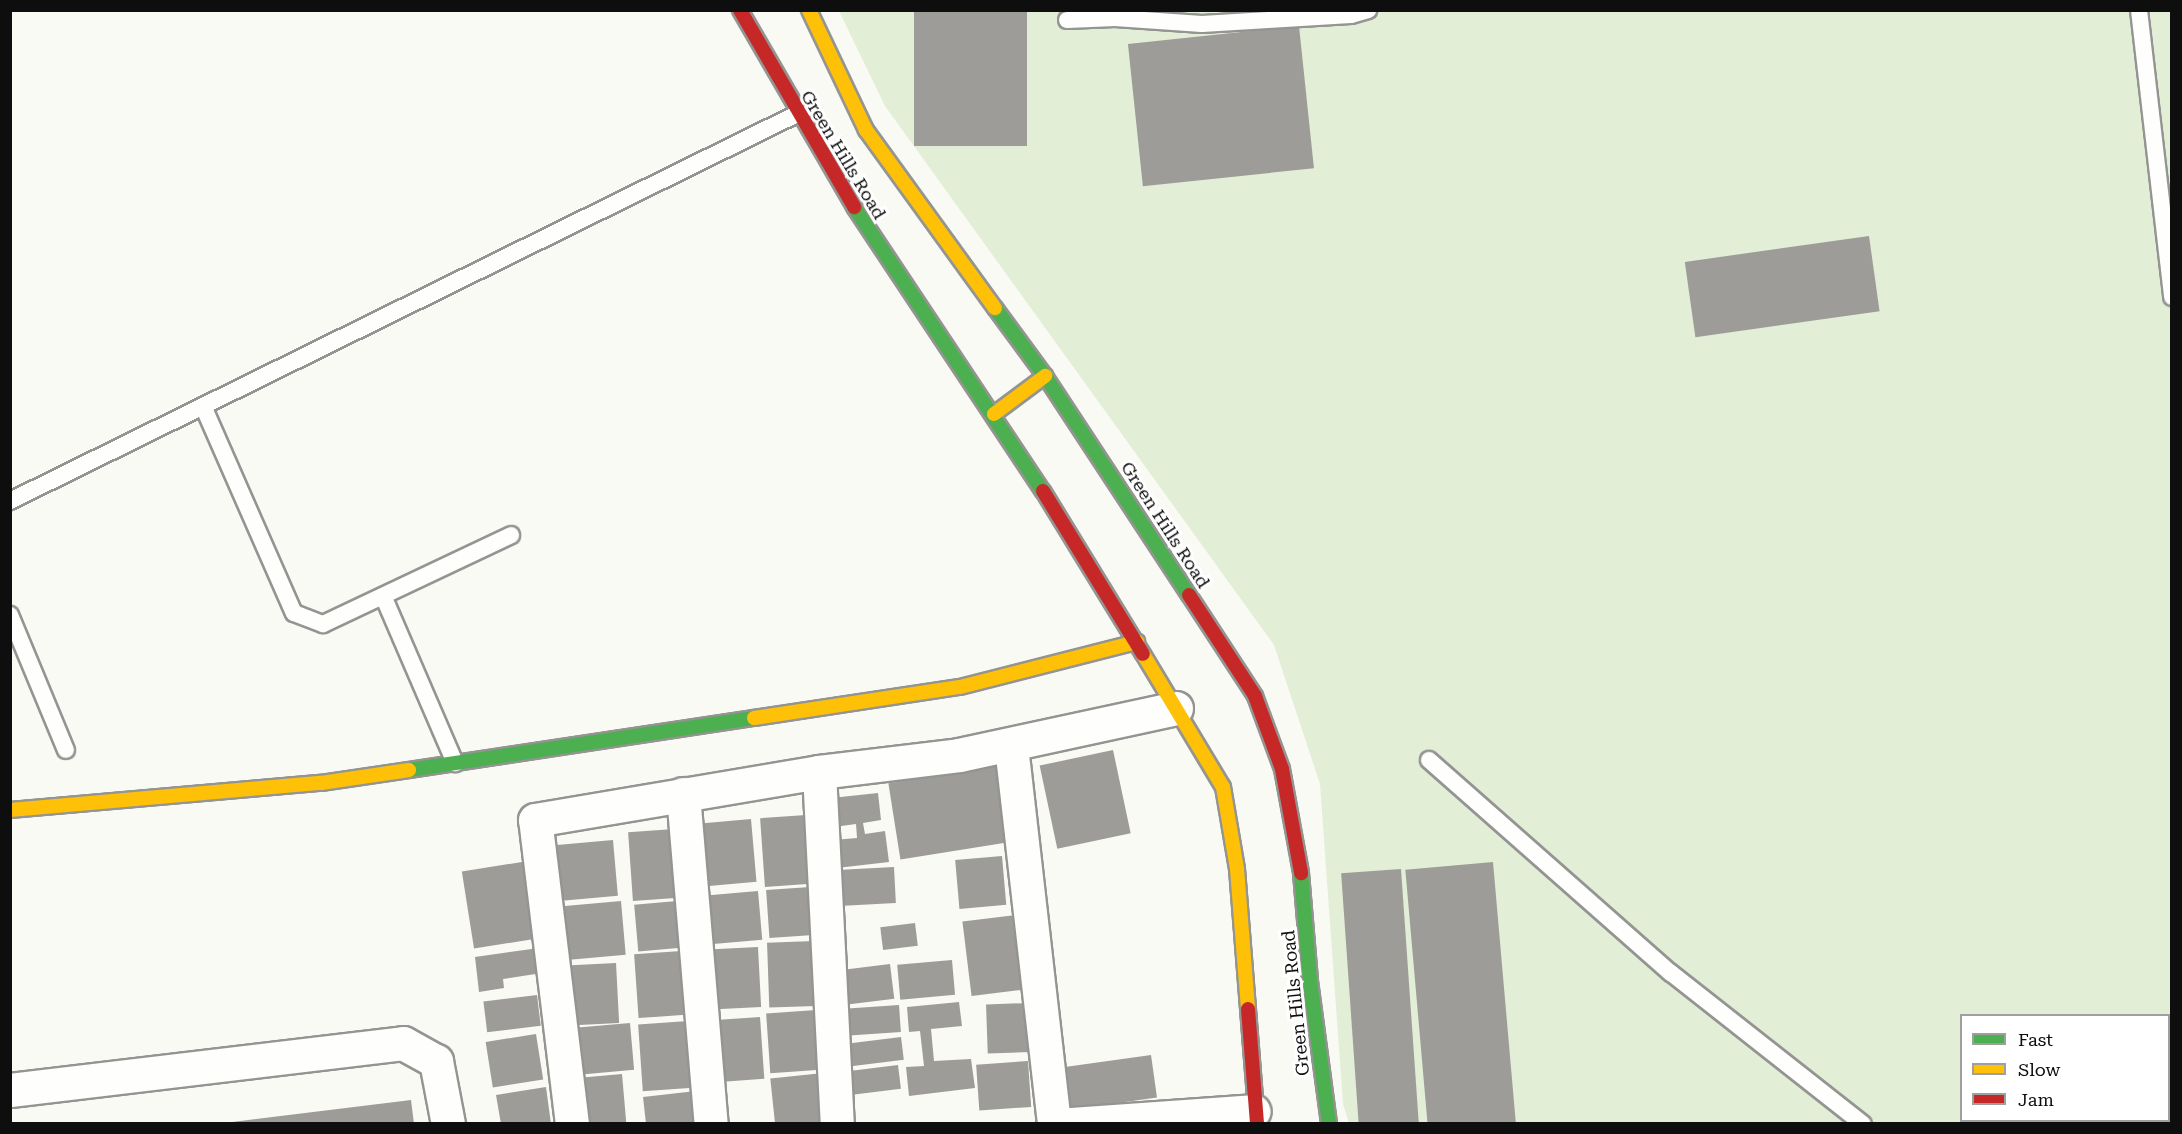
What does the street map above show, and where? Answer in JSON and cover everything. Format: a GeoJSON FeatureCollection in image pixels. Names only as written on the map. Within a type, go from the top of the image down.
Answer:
{"type":"FeatureCollection","features":[{"type":"Feature","properties":{"kind":"street","name":"Green Hills Road"},"geometry":{"type":"LineString","coordinates":[[740,10],[796,114],[881,252],[994,414],[1137,642],[1223,787],[1237,869],[1255,1117]]}},
{"type":"Feature","properties":{"kind":"street","name":"Green Hills Road"},"geometry":{"type":"LineString","coordinates":[[809,10],[866,130],[1045,375],[1255,696],[1282,769],[1300,860],[1310,981],[1329,1124]]}},
{"type":"Feature","properties":{"kind":"street"},"geometry":{"type":"LineString","coordinates":[[994,414],[1045,375]]}},
{"type":"Feature","properties":{"kind":"street"},"geometry":{"type":"LineString","coordinates":[[10,810],[321,783],[960,687],[1137,642]]}},
{"type":"Feature","properties":{"kind":"street"},"geometry":{"type":"LineString","coordinates":[[572,1124],[535,820],[819,772],[1011,746],[1176,708]]}},
{"type":"Feature","properties":{"kind":"street"},"geometry":{"type":"LineString","coordinates":[[1011,746],[1053,1124]]}},
{"type":"Feature","properties":{"kind":"street"},"geometry":{"type":"LineString","coordinates":[[819,772],[837,1124]]}},
{"type":"Feature","properties":{"kind":"street"},"geometry":{"type":"LineString","coordinates":[[683,794],[711,1124]]}},
{"type":"Feature","properties":{"kind":"street"},"geometry":{"type":"LineString","coordinates":[[10,1090],[403,1043],[436,1061],[448,1124]]}},
{"type":"Feature","properties":{"kind":"street"},"geometry":{"type":"LineString","coordinates":[[1070,1124],[1255,1117]]}},
{"type":"Feature","properties":{"kind":"lane"},"geometry":{"type":"LineString","coordinates":[[1066,20],[1114,14],[1202,24],[1352,15],[1368,10]]}},
{"type":"Feature","properties":{"kind":"lane"},"geometry":{"type":"LineString","coordinates":[[2139,10],[2172,297]]}},
{"type":"Feature","properties":{"kind":"lane"},"geometry":{"type":"LineString","coordinates":[[10,501],[796,114]]}},
{"type":"Feature","properties":{"kind":"lane"},"geometry":{"type":"LineString","coordinates":[[203,406],[294,613],[323,624],[384,598],[511,535]]}},
{"type":"Feature","properties":{"kind":"lane"},"geometry":{"type":"LineString","coordinates":[[384,598],[455,763]]}},
{"type":"Feature","properties":{"kind":"lane"},"geometry":{"type":"LineString","coordinates":[[10,615],[66,750]]}},
{"type":"Feature","properties":{"kind":"lane"},"geometry":{"type":"LineString","coordinates":[[1429,760],[1671,973],[1863,1124]]}},
{"type":"Feature","properties":{"kind":"green space"},"geometry":{"type":"Polygon","coordinates":[[[839,11],[2171,11],[2171,1123],[1349,1123],[1343,1104],[1320,784],[1274,645],[885,106],[839,11]]]}},
{"type":"Feature","properties":{"kind":"building"},"geometry":{"type":"Polygon","coordinates":[[[914,10],[1027,10],[1027,146],[914,146],[914,10]]]}},
{"type":"Feature","properties":{"kind":"building"},"geometry":{"type":"Polygon","coordinates":[[[1299,26],[1314,168],[1143,186],[1128,44],[1299,26]]]}},
{"type":"Feature","properties":{"kind":"building"},"geometry":{"type":"Polygon","coordinates":[[[1869,236],[1880,311],[1695,337],[1685,262],[1869,236]]]}},
{"type":"Feature","properties":{"kind":"building"},"geometry":{"type":"Polygon","coordinates":[[[1113,750],[1131,833],[1057,849],[1040,766],[1113,750]]]}},
{"type":"Feature","properties":{"kind":"building"},"geometry":{"type":"Polygon","coordinates":[[[998,766],[1010,842],[900,859],[888,783],[998,766]]]}},
{"type":"Feature","properties":{"kind":"building"},"geometry":{"type":"Polygon","coordinates":[[[878,793],[881,820],[863,823],[865,834],[885,831],[889,862],[837,868],[833,840],[857,838],[856,824],[834,827],[831,798],[878,793]]]}},
{"type":"Feature","properties":{"kind":"building"},"geometry":{"type":"Polygon","coordinates":[[[806,815],[811,884],[765,887],[760,818],[806,815]]]}},
{"type":"Feature","properties":{"kind":"building"},"geometry":{"type":"Polygon","coordinates":[[[751,819],[756,882],[701,887],[695,824],[751,819]]]}},
{"type":"Feature","properties":{"kind":"building"},"geometry":{"type":"Polygon","coordinates":[[[674,829],[679,898],[633,901],[628,832],[674,829]]]}},
{"type":"Feature","properties":{"kind":"building"},"geometry":{"type":"Polygon","coordinates":[[[613,840],[618,896],[562,901],[557,845],[613,840]]]}},
{"type":"Feature","properties":{"kind":"building"},"geometry":{"type":"Polygon","coordinates":[[[1002,856],[1006,905],[959,909],[955,860],[1002,856]]]}},
{"type":"Feature","properties":{"kind":"building"},"geometry":{"type":"Polygon","coordinates":[[[528,861],[540,938],[474,949],[462,871],[528,861]]]}},
{"type":"Feature","properties":{"kind":"building"},"geometry":{"type":"Polygon","coordinates":[[[1493,862],[1516,1124],[1428,1124],[1405,870],[1493,862]]]}},
{"type":"Feature","properties":{"kind":"building"},"geometry":{"type":"Polygon","coordinates":[[[894,867],[896,903],[839,906],[837,870],[894,867]]]}},
{"type":"Feature","properties":{"kind":"building"},"geometry":{"type":"Polygon","coordinates":[[[1401,869],[1419,1124],[1359,1124],[1341,873],[1401,869]]]}},
{"type":"Feature","properties":{"kind":"building"},"geometry":{"type":"Polygon","coordinates":[[[810,887],[813,935],[769,938],[766,890],[810,887]]]}},
{"type":"Feature","properties":{"kind":"building"},"geometry":{"type":"Polygon","coordinates":[[[758,891],[762,940],[707,945],[703,896],[758,891]]]}},
{"type":"Feature","properties":{"kind":"building"},"geometry":{"type":"Polygon","coordinates":[[[621,901],[626,955],[567,960],[562,906],[621,901]]]}},
{"type":"Feature","properties":{"kind":"building"},"geometry":{"type":"Polygon","coordinates":[[[677,901],[681,948],[638,952],[634,905],[677,901]]]}},
{"type":"Feature","properties":{"kind":"building"},"geometry":{"type":"Polygon","coordinates":[[[1016,915],[1025,989],[972,996],[962,922],[1016,915]]]}},
{"type":"Feature","properties":{"kind":"building"},"geometry":{"type":"Polygon","coordinates":[[[915,923],[918,946],[883,950],[880,927],[915,923]]]}},
{"type":"Feature","properties":{"kind":"building"},"geometry":{"type":"Polygon","coordinates":[[[814,941],[816,1006],[769,1008],[767,943],[814,941]]]}},
{"type":"Feature","properties":{"kind":"building"},"geometry":{"type":"Polygon","coordinates":[[[758,947],[761,1007],[711,1010],[708,950],[758,947]]]}},
{"type":"Feature","properties":{"kind":"building"},"geometry":{"type":"Polygon","coordinates":[[[539,948],[542,973],[503,979],[504,988],[479,992],[475,957],[539,948]]]}},
{"type":"Feature","properties":{"kind":"building"},"geometry":{"type":"Polygon","coordinates":[[[681,951],[685,1015],[639,1018],[634,954],[681,951]]]}},
{"type":"Feature","properties":{"kind":"building"},"geometry":{"type":"Polygon","coordinates":[[[952,960],[955,995],[900,1000],[897,965],[952,960]]]}},
{"type":"Feature","properties":{"kind":"building"},"geometry":{"type":"Polygon","coordinates":[[[616,963],[619,1023],[569,1026],[566,966],[616,963]]]}},
{"type":"Feature","properties":{"kind":"building"},"geometry":{"type":"Polygon","coordinates":[[[890,964],[894,999],[848,1004],[843,970],[890,964]]]}},
{"type":"Feature","properties":{"kind":"building"},"geometry":{"type":"Polygon","coordinates":[[[537,995],[541,1026],[487,1032],[483,1002],[537,995]]]}},
{"type":"Feature","properties":{"kind":"building"},"geometry":{"type":"Polygon","coordinates":[[[959,1002],[962,1026],[931,1029],[934,1061],[971,1059],[975,1088],[909,1096],[906,1067],[924,1066],[920,1031],[909,1032],[907,1007],[959,1002]]]}},
{"type":"Feature","properties":{"kind":"building"},"geometry":{"type":"Polygon","coordinates":[[[1028,1003],[1030,1052],[988,1053],[986,1004],[1028,1003]]]}},
{"type":"Feature","properties":{"kind":"building"},"geometry":{"type":"Polygon","coordinates":[[[899,1005],[901,1032],[846,1036],[844,1009],[899,1005]]]}},
{"type":"Feature","properties":{"kind":"building"},"geometry":{"type":"Polygon","coordinates":[[[816,1010],[820,1070],[770,1073],[766,1013],[816,1010]]]}},
{"type":"Feature","properties":{"kind":"building"},"geometry":{"type":"Polygon","coordinates":[[[760,1017],[764,1079],[716,1082],[712,1020],[760,1017]]]}},
{"type":"Feature","properties":{"kind":"building"},"geometry":{"type":"Polygon","coordinates":[[[688,1021],[693,1088],[643,1091],[638,1024],[688,1021]]]}},
{"type":"Feature","properties":{"kind":"building"},"geometry":{"type":"Polygon","coordinates":[[[630,1023],[634,1070],[576,1075],[572,1028],[630,1023]]]}},
{"type":"Feature","properties":{"kind":"building"},"geometry":{"type":"Polygon","coordinates":[[[536,1034],[543,1079],[493,1087],[486,1042],[536,1034]]]}},
{"type":"Feature","properties":{"kind":"building"},"geometry":{"type":"Polygon","coordinates":[[[901,1037],[904,1060],[849,1067],[846,1044],[901,1037]]]}},
{"type":"Feature","properties":{"kind":"building"},"geometry":{"type":"Polygon","coordinates":[[[1151,1055],[1157,1098],[1071,1110],[1065,1067],[1151,1055]]]}},
{"type":"Feature","properties":{"kind":"building"},"geometry":{"type":"Polygon","coordinates":[[[1028,1061],[1031,1107],[979,1111],[976,1065],[1028,1061]]]}},
{"type":"Feature","properties":{"kind":"building"},"geometry":{"type":"Polygon","coordinates":[[[898,1065],[901,1089],[852,1095],[849,1071],[898,1065]]]}},
{"type":"Feature","properties":{"kind":"building"},"geometry":{"type":"Polygon","coordinates":[[[823,1073],[828,1124],[775,1124],[770,1079],[823,1073]]]}},
{"type":"Feature","properties":{"kind":"building"},"geometry":{"type":"Polygon","coordinates":[[[622,1074],[626,1124],[578,1124],[574,1078],[622,1074]]]}},
{"type":"Feature","properties":{"kind":"building"},"geometry":{"type":"Polygon","coordinates":[[[546,1087],[551,1124],[501,1124],[496,1095],[546,1087]]]}},
{"type":"Feature","properties":{"kind":"building"},"geometry":{"type":"Polygon","coordinates":[[[696,1091],[700,1124],[646,1124],[643,1097],[696,1091]]]}},
{"type":"Feature","properties":{"kind":"building"},"geometry":{"type":"Polygon","coordinates":[[[411,1100],[414,1124],[232,1124],[232,1122],[411,1100]]]}},
{"type":"Feature","properties":{"kind":"traffic: fast"},"geometry":{"type":"LineString","coordinates":[[854,207],[1043,491]]}},
{"type":"Feature","properties":{"kind":"traffic: fast"},"geometry":{"type":"LineString","coordinates":[[995,308],[1045,376],[1189,595]]}},
{"type":"Feature","properties":{"kind":"traffic: fast"},"geometry":{"type":"LineString","coordinates":[[409,770],[754,718]]}},
{"type":"Feature","properties":{"kind":"traffic: fast"},"geometry":{"type":"LineString","coordinates":[[1301,873],[1310,981],[1329,1124]]}},
{"type":"Feature","properties":{"kind":"traffic: slow"},"geometry":{"type":"LineString","coordinates":[[809,10],[866,130],[995,308]]}},
{"type":"Feature","properties":{"kind":"traffic: slow"},"geometry":{"type":"LineString","coordinates":[[994,414],[1045,376]]}},
{"type":"Feature","properties":{"kind":"traffic: slow"},"geometry":{"type":"LineString","coordinates":[[754,718],[960,687],[1137,642]]}},
{"type":"Feature","properties":{"kind":"traffic: slow"},"geometry":{"type":"LineString","coordinates":[[1143,654],[1223,787],[1237,869],[1248,1009]]}},
{"type":"Feature","properties":{"kind":"traffic: slow"},"geometry":{"type":"LineString","coordinates":[[10,810],[321,783],[409,770]]}},
{"type":"Feature","properties":{"kind":"traffic: jam"},"geometry":{"type":"LineString","coordinates":[[740,10],[854,207]]}},
{"type":"Feature","properties":{"kind":"traffic: jam"},"geometry":{"type":"LineString","coordinates":[[1043,491],[1143,654]]}},
{"type":"Feature","properties":{"kind":"traffic: jam"},"geometry":{"type":"LineString","coordinates":[[1189,595],[1255,696],[1282,769],[1301,873]]}},
{"type":"Feature","properties":{"kind":"traffic: jam"},"geometry":{"type":"LineString","coordinates":[[1248,1009],[1257,1124]]}}]}
